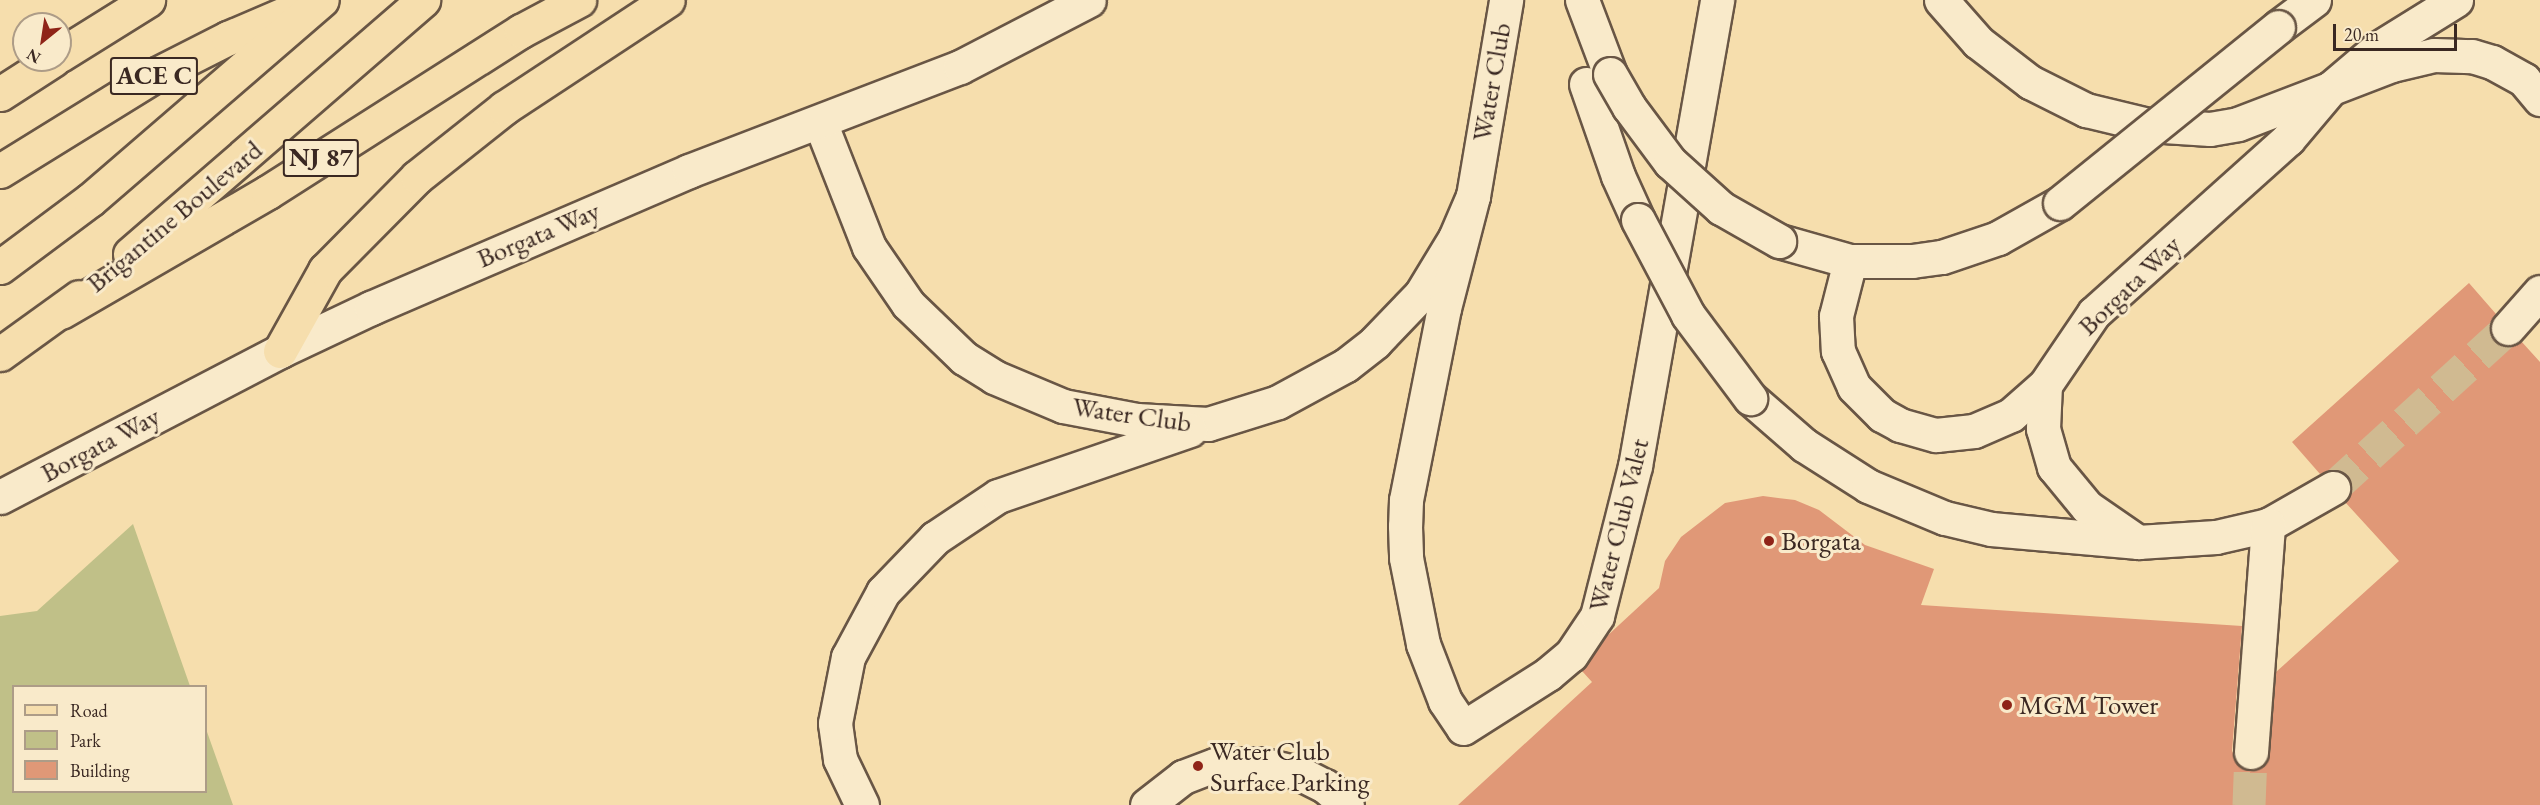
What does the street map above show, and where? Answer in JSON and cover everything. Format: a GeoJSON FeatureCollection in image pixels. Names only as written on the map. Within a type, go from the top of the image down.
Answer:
{"type":"FeatureCollection","features":[{"type":"Feature","properties":{"kind":"main road"},"geometry":{"type":"LineString","coordinates":[[72,48],[148,0]]}},
{"type":"Feature","properties":{"kind":"main road"},"geometry":{"type":"LineString","coordinates":[[0,267],[99,193],[320,0]]}},
{"type":"Feature","properties":{"kind":"main road","name":"ACE C"},"geometry":{"type":"LineString","coordinates":[[0,171],[157,74],[228,38],[320,0]]}},
{"type":"Feature","properties":{"kind":"main road","name":"Brigantine Boulevard"},"geometry":{"type":"LineString","coordinates":[[0,354],[61,312],[333,82],[423,0]]}},
{"type":"Feature","properties":{"kind":"main road","name":"NJ 87"},"geometry":{"type":"LineString","coordinates":[[61,312],[268,192],[521,31],[579,0]]}},
{"type":"Feature","properties":{"kind":"main road"},"geometry":{"type":"LineString","coordinates":[[280,351],[326,270],[417,177],[512,102],[668,0]]}},
{"type":"Feature","properties":{"kind":"main road"},"geometry":{"type":"LineString","coordinates":[[0,94],[34,72]]}},
{"type":"Feature","properties":{"kind":"street","name":"Borgata Way"},"geometry":{"type":"LineString","coordinates":[[0,497],[280,351],[562,223],[960,67],[1089,0]]}},
{"type":"Feature","properties":{"kind":"street","name":"Water Club"},"geometry":{"type":"LineString","coordinates":[[820,122],[869,247],[908,304],[964,358],[994,377],[1063,406],[1137,420],[1208,424],[1269,405],[1314,384],[1375,342],[1400,318],[1433,276],[1473,196],[1506,0]]}},
{"type":"Feature","properties":{"kind":"street"},"geometry":{"type":"LineString","coordinates":[[1582,0],[1618,176],[1661,264],[1707,343],[1750,398],[1836,467],[1904,504],[1991,529],[2138,542],[2216,537],[2268,525],[2333,488]]}},
{"type":"Feature","properties":{"kind":"street","name":"Water Club Valet"},"geometry":{"type":"LineString","coordinates":[[1473,196],[1443,308],[1406,500],[1405,526],[1406,558],[1423,644],[1445,701],[1463,728],[1548,674],[1571,655],[1597,616],[1639,445],[1717,0]]}},
{"type":"Feature","properties":{"kind":"street","name":"Borgata Way"},"geometry":{"type":"LineString","coordinates":[[1941,0],[1978,42],[2030,82],[2057,98],[2117,119],[2148,126],[2210,129],[2270,114],[2332,87],[2417,57],[2454,54],[2508,69],[2540,99]]}},
{"type":"Feature","properties":{"kind":"street"},"geometry":{"type":"LineString","coordinates":[[1598,79],[1629,108],[1670,162],[1721,208],[1779,242],[1850,261],[1912,261],[1951,254],[1998,238],[2060,203],[2314,0]]}},
{"type":"Feature","properties":{"kind":"street","name":"Borgata Way"},"geometry":{"type":"LineString","coordinates":[[1850,261],[1836,316],[1838,351],[1854,387],[1882,415],[1900,425],[1936,435],[1974,431],[2011,415],[2045,385],[2094,313],[2288,139],[2332,87],[2378,49],[2456,0]]}},
{"type":"Feature","properties":{"kind":"street"},"geometry":{"type":"LineString","coordinates":[[2508,328],[2540,292]]}},
{"type":"Feature","properties":{"kind":"street"},"geometry":{"type":"LineString","coordinates":[[2045,385],[2043,429],[2054,467],[2088,507],[2138,542]]}},
{"type":"Feature","properties":{"kind":"street"},"geometry":{"type":"LineString","coordinates":[[862,805],[840,759],[836,723],[839,690],[848,657],[883,592],[935,538],[998,496],[1208,424]]}},
{"type":"Feature","properties":{"kind":"street"},"geometry":{"type":"LineString","coordinates":[[2251,752],[2268,525]]}},
{"type":"Feature","properties":{"kind":"street"},"geometry":{"type":"LineString","coordinates":[[1147,805],[1183,777],[1215,765],[1260,764],[1299,773],[1325,786],[1347,805]]}},
{"type":"Feature","properties":{"kind":"green space"},"geometry":{"type":"Polygon","coordinates":[[[133,524],[190,685],[12,685],[12,793],[207,793],[207,732],[233,805],[0,805],[0,616],[37,611],[133,524]]]}},
{"type":"Feature","properties":{"kind":"building","name":"Borgata"},"geometry":{"type":"Polygon","coordinates":[[[2469,283],[2496,314],[2490,325],[2495,342],[2505,346],[2521,341],[2540,362],[2540,805],[1458,805],[1592,682],[1582,671],[1606,637],[1659,588],[1665,561],[1681,537],[1725,503],[1763,496],[1795,500],[1819,510],[1865,545],[1934,569],[1921,605],[2242,626],[2232,751],[2241,768],[2260,769],[2270,753],[2276,672],[2399,561],[2345,502],[2352,489],[2349,478],[2334,469],[2320,474],[2292,442],[2469,283]]]}},
{"type":"Feature","properties":{"kind":"tunnel"},"geometry":{"type":"LineString","coordinates":[[2333,488],[2508,328]]}},
{"type":"Feature","properties":{"kind":"tunnel"},"geometry":{"type":"LineString","coordinates":[[2249,805],[2251,752]]}},
{"type":"Feature","properties":{"kind":"place","name":"Borgata"},"geometry":{"type":"Point","coordinates":[1769,541]}},
{"type":"Feature","properties":{"kind":"place","name":"MGM Tower"},"geometry":{"type":"Point","coordinates":[2007,705]}},
{"type":"Feature","properties":{"kind":"place","name":"Water Club Surface Parking"},"geometry":{"type":"Point","coordinates":[1198,766]}}]}
